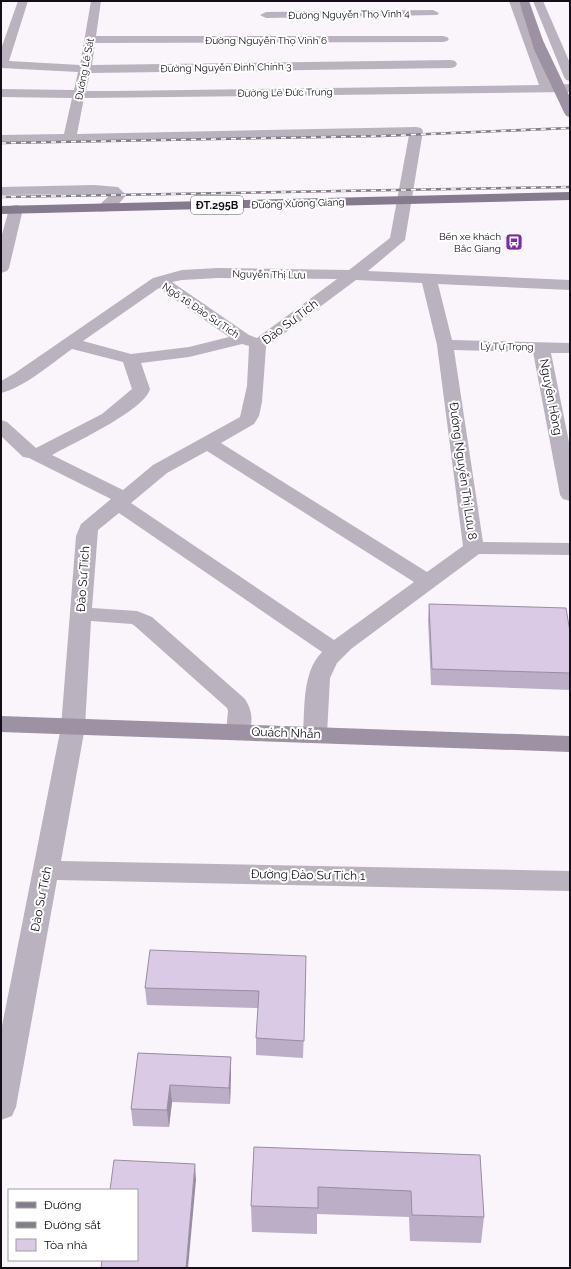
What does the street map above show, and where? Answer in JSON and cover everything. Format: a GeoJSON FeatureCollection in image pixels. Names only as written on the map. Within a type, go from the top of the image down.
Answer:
{"type":"FeatureCollection","features":[{"type":"Feature","properties":{"kind":"main road"},"geometry":{"type":"LineString","coordinates":[[524,1],[539,46],[570,111]]}},
{"type":"Feature","properties":{"kind":"main road","name":"Đường Xương Giang"},"geometry":{"type":"LineString","coordinates":[[8,210],[570,196]]}},
{"type":"Feature","properties":{"kind":"main road","name":"Quách Nhẫn"},"geometry":{"type":"LineString","coordinates":[[1,724],[570,744]]}},
{"type":"Feature","properties":{"kind":"street"},"geometry":{"type":"LineString","coordinates":[[1,64],[23,1]]}},
{"type":"Feature","properties":{"kind":"street","name":"Đường Lê Sát"},"geometry":{"type":"LineString","coordinates":[[70,137],[78,94],[85,69],[96,1]]}},
{"type":"Feature","properties":{"kind":"street"},"geometry":{"type":"LineString","coordinates":[[264,1],[267,40],[265,66],[266,92]]}},
{"type":"Feature","properties":{"kind":"street"},"geometry":{"type":"LineString","coordinates":[[430,1],[458,88]]}},
{"type":"Feature","properties":{"kind":"street"},"geometry":{"type":"LineString","coordinates":[[514,1],[546,88]]}},
{"type":"Feature","properties":{"kind":"street"},"geometry":{"type":"LineString","coordinates":[[538,1],[570,77]]}},
{"type":"Feature","properties":{"kind":"street","name":"Đường Nguyễn Thọ Vinh 4"},"geometry":{"type":"LineString","coordinates":[[266,16],[433,13]]}},
{"type":"Feature","properties":{"kind":"street","name":"Đường Nguyễn Thọ Vinh 6"},"geometry":{"type":"LineString","coordinates":[[90,40],[443,39]]}},
{"type":"Feature","properties":{"kind":"street","name":"Đường Nguyễn Đình Chính 3"},"geometry":{"type":"LineString","coordinates":[[1,64],[85,69],[451,64]]}},
{"type":"Feature","properties":{"kind":"street","name":"Đường Lê Đức Trung"},"geometry":{"type":"LineString","coordinates":[[1,93],[116,95],[458,88],[570,88]]}},
{"type":"Feature","properties":{"kind":"street","name":"Đào Sư Tích"},"geometry":{"type":"LineString","coordinates":[[1,1107],[73,726],[87,532],[93,524],[160,469],[243,424],[250,416],[257,366],[257,348],[251,342],[354,275],[397,240],[416,131],[70,137]]}},
{"type":"Feature","properties":{"kind":"street"},"geometry":{"type":"LineString","coordinates":[[1,139],[70,137]]}},
{"type":"Feature","properties":{"kind":"street"},"geometry":{"type":"LineString","coordinates":[[1,191],[113,190],[119,195],[104,208]]}},
{"type":"Feature","properties":{"kind":"street"},"geometry":{"type":"LineString","coordinates":[[1,268],[8,210]]}},
{"type":"Feature","properties":{"kind":"street","name":"Nguyễn Thị Lưu"},"geometry":{"type":"LineString","coordinates":[[1,388],[21,377],[159,281],[182,275],[218,273],[354,275],[570,284]]}},
{"type":"Feature","properties":{"kind":"street","name":"Đường Nguyễn Thị Lưu 8"},"geometry":{"type":"LineString","coordinates":[[315,734],[320,678],[327,660],[343,644],[474,548],[445,345],[430,279]]}},
{"type":"Feature","properties":{"kind":"street","name":"Ngõ 16 Đào Sư Tích"},"geometry":{"type":"LineString","coordinates":[[159,281],[251,342]]}},
{"type":"Feature","properties":{"kind":"street"},"geometry":{"type":"LineString","coordinates":[[69,343],[131,359],[189,352],[251,342]]}},
{"type":"Feature","properties":{"kind":"street","name":"Lý Tự Trọng"},"geometry":{"type":"LineString","coordinates":[[445,345],[570,348]]}},
{"type":"Feature","properties":{"kind":"street","name":"Nguyên Hồng"},"geometry":{"type":"LineString","coordinates":[[541,347],[570,495]]}},
{"type":"Feature","properties":{"kind":"street"},"geometry":{"type":"LineString","coordinates":[[35,454],[43,452],[108,418],[135,398],[140,393],[141,389],[131,359]]}},
{"type":"Feature","properties":{"kind":"street"},"geometry":{"type":"LineString","coordinates":[[1,426],[30,453],[35,454],[121,500],[336,652]]}},
{"type":"Feature","properties":{"kind":"street"},"geometry":{"type":"LineString","coordinates":[[208,443],[428,582]]}},
{"type":"Feature","properties":{"kind":"street"},"geometry":{"type":"LineString","coordinates":[[474,548],[570,549]]}},
{"type":"Feature","properties":{"kind":"street"},"geometry":{"type":"LineString","coordinates":[[81,614],[137,618],[144,622],[237,704],[240,711],[238,732]]}},
{"type":"Feature","properties":{"kind":"street","name":"Đường Đào Sư Tích 1"},"geometry":{"type":"LineString","coordinates":[[46,870],[570,881]]}},
{"type":"Feature","properties":{"kind":"building"},"geometry":{"type":"Polygon","coordinates":[[[429,604],[566,608],[570,632],[570,673],[432,669],[429,604]]]}},
{"type":"Feature","properties":{"kind":"building"},"geometry":{"type":"Polygon","coordinates":[[[150,950],[306,956],[304,1041],[256,1038],[259,991],[145,988],[150,950]]]}},
{"type":"Feature","properties":{"kind":"building"},"geometry":{"type":"Polygon","coordinates":[[[138,1053],[231,1057],[229,1088],[170,1085],[167,1110],[131,1109],[138,1053]]]}},
{"type":"Feature","properties":{"kind":"building"},"geometry":{"type":"Polygon","coordinates":[[[254,1147],[480,1155],[484,1217],[412,1215],[411,1191],[318,1187],[318,1208],[251,1206],[254,1147]]]}},
{"type":"Feature","properties":{"kind":"building"},"geometry":{"type":"Polygon","coordinates":[[[114,1160],[195,1164],[186,1268],[101,1268],[102,1261],[138,1261],[138,1189],[110,1189],[114,1160]]]}},
{"type":"Feature","properties":{"kind":"railway"},"geometry":{"type":"LineString","coordinates":[[1,143],[381,136],[570,128]]}},
{"type":"Feature","properties":{"kind":"railway"},"geometry":{"type":"LineString","coordinates":[[1,197],[570,187]]}},
{"type":"Feature","properties":{"kind":"place","name":"Bến xe khách Bắc Giang"},"geometry":{"type":"Point","coordinates":[514,242]}}]}
